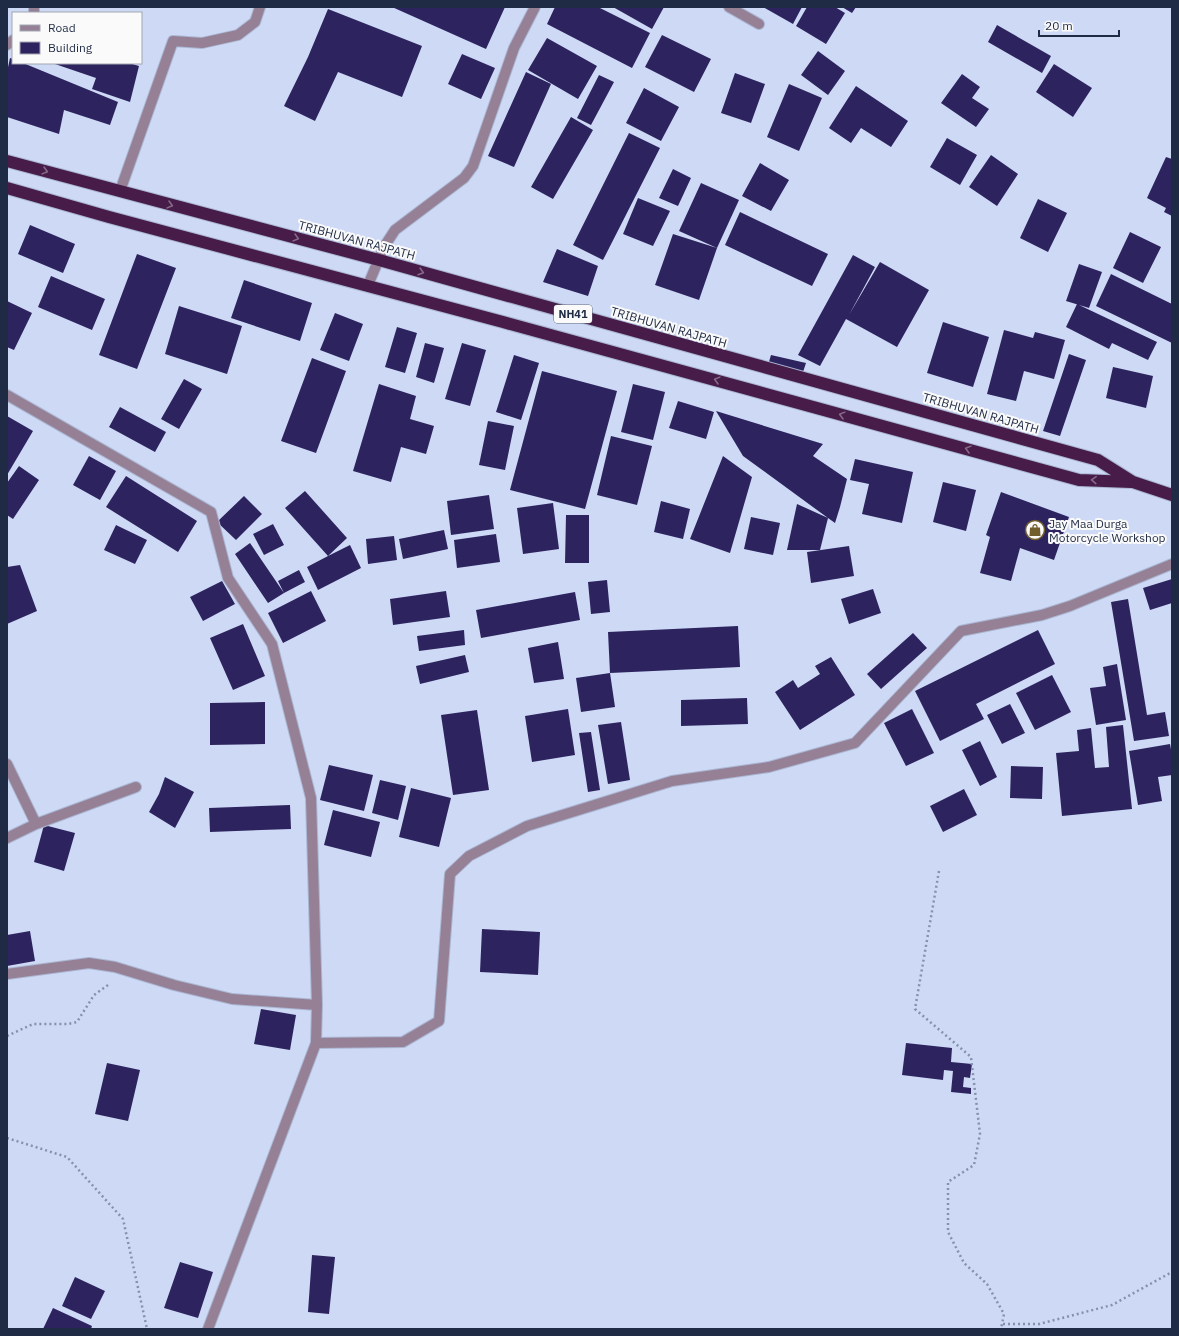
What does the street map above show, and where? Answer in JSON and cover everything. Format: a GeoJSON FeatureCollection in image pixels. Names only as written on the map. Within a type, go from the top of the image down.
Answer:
{"type":"FeatureCollection","features":[{"type":"Feature","properties":{"kind":"highway","name":"TRIBHUVAN RAJPATH"},"geometry":{"type":"LineString","coordinates":[[7,161],[379,260],[1098,460],[1133,482],[1172,495]]}},
{"type":"Feature","properties":{"kind":"highway","name":"TRIBHUVAN RAJPATH"},"geometry":{"type":"LineString","coordinates":[[7,188],[368,285],[1079,480],[1133,482]]}},
{"type":"Feature","properties":{"kind":"street"},"geometry":{"type":"LineString","coordinates":[[120,192],[173,41],[202,43],[238,35],[255,22],[260,7]]}},
{"type":"Feature","properties":{"kind":"street"},"geometry":{"type":"LineString","coordinates":[[368,285],[384,247],[395,230],[464,178],[473,166],[514,48],[535,7]]}},
{"type":"Feature","properties":{"kind":"street"},"geometry":{"type":"LineString","coordinates":[[729,7],[759,24]]}},
{"type":"Feature","properties":{"kind":"street"},"geometry":{"type":"LineString","coordinates":[[7,395],[211,512],[228,578],[272,644],[311,798],[317,1006],[316,1043],[208,1329]]}},
{"type":"Feature","properties":{"kind":"street"},"geometry":{"type":"LineString","coordinates":[[316,1043],[403,1042],[439,1021],[450,874],[469,856],[527,826],[672,781],[769,768],[855,743],[961,631],[1042,615],[1070,606],[1172,564]]}},
{"type":"Feature","properties":{"kind":"street"},"geometry":{"type":"LineString","coordinates":[[7,764],[36,824]]}},
{"type":"Feature","properties":{"kind":"street"},"geometry":{"type":"LineString","coordinates":[[7,838],[36,824],[136,787]]}},
{"type":"Feature","properties":{"kind":"street"},"geometry":{"type":"LineString","coordinates":[[7,974],[89,963],[115,967],[137,975],[232,999],[317,1006]]}},
{"type":"Feature","properties":{"kind":"path"},"geometry":{"type":"LineString","coordinates":[[940,871],[915,1009],[971,1057],[980,1134],[974,1165],[948,1182],[948,1232],[964,1263],[986,1284],[1004,1314],[1001,1329]]}},
{"type":"Feature","properties":{"kind":"path"},"geometry":{"type":"LineString","coordinates":[[7,1036],[34,1024],[68,1024],[77,1022],[94,995],[119,978],[137,975]]}},
{"type":"Feature","properties":{"kind":"path"},"geometry":{"type":"LineString","coordinates":[[7,1138],[67,1157],[123,1219],[146,1329]]}},
{"type":"Feature","properties":{"kind":"path"},"geometry":{"type":"LineString","coordinates":[[1003,1324],[1039,1324],[1112,1306],[1172,1272]]}},
{"type":"Feature","properties":{"kind":"building"},"geometry":{"type":"Polygon","coordinates":[[[392,7],[505,7],[486,49],[392,7]]]}},
{"type":"Feature","properties":{"kind":"building"},"geometry":{"type":"Polygon","coordinates":[[[555,7],[598,7],[650,33],[632,68],[547,24],[555,7]]]}},
{"type":"Feature","properties":{"kind":"building"},"geometry":{"type":"Polygon","coordinates":[[[613,7],[664,7],[652,29],[613,7]]]}},
{"type":"Feature","properties":{"kind":"building"},"geometry":{"type":"Polygon","coordinates":[[[763,7],[802,7],[793,24],[763,7]]]}},
{"type":"Feature","properties":{"kind":"building"},"geometry":{"type":"Polygon","coordinates":[[[807,7],[835,7],[845,13],[826,44],[796,26],[807,7]]]}},
{"type":"Feature","properties":{"kind":"building"},"geometry":{"type":"Polygon","coordinates":[[[842,7],[856,7],[852,13],[842,7]]]}},
{"type":"Feature","properties":{"kind":"building"},"geometry":{"type":"Polygon","coordinates":[[[328,9],[422,46],[402,97],[338,72],[315,121],[284,106],[308,57],[328,9]]]}},
{"type":"Feature","properties":{"kind":"building"},"geometry":{"type":"Polygon","coordinates":[[[997,25],[1051,56],[1042,73],[988,42],[997,25]]]}},
{"type":"Feature","properties":{"kind":"building"},"geometry":{"type":"Polygon","coordinates":[[[662,35],[711,59],[694,92],[645,67],[662,35]]]}},
{"type":"Feature","properties":{"kind":"building"},"geometry":{"type":"Polygon","coordinates":[[[547,38],[597,66],[578,99],[528,70],[547,38]]]}},
{"type":"Feature","properties":{"kind":"building"},"geometry":{"type":"Polygon","coordinates":[[[818,51],[845,71],[828,95],[801,75],[818,51]]]}},
{"type":"Feature","properties":{"kind":"building"},"geometry":{"type":"Polygon","coordinates":[[[462,54],[495,68],[481,99],[448,84],[462,54]]]}},
{"type":"Feature","properties":{"kind":"building"},"geometry":{"type":"Polygon","coordinates":[[[10,58],[12,59],[12,64],[25,64],[118,102],[110,125],[64,110],[59,134],[7,117],[7,72],[10,58]]]}},
{"type":"Feature","properties":{"kind":"building"},"geometry":{"type":"Polygon","coordinates":[[[55,64],[132,64],[139,66],[130,102],[92,89],[96,78],[55,64]]]}},
{"type":"Feature","properties":{"kind":"building"},"geometry":{"type":"Polygon","coordinates":[[[1054,64],[1092,88],[1073,117],[1036,92],[1054,64]]]}},
{"type":"Feature","properties":{"kind":"building"},"geometry":{"type":"Polygon","coordinates":[[[526,72],[551,84],[514,167],[488,156],[526,72]]]}},
{"type":"Feature","properties":{"kind":"building"},"geometry":{"type":"Polygon","coordinates":[[[735,73],[765,84],[751,123],[721,113],[735,73]]]}},
{"type":"Feature","properties":{"kind":"building"},"geometry":{"type":"Polygon","coordinates":[[[962,74],[980,87],[972,98],[989,109],[976,127],[941,103],[962,74]]]}},
{"type":"Feature","properties":{"kind":"building"},"geometry":{"type":"Polygon","coordinates":[[[599,75],[614,82],[591,125],[577,118],[599,75]]]}},
{"type":"Feature","properties":{"kind":"building"},"geometry":{"type":"Polygon","coordinates":[[[789,84],[822,98],[799,151],[767,137],[789,84]]]}},
{"type":"Feature","properties":{"kind":"building"},"geometry":{"type":"Polygon","coordinates":[[[856,86],[908,121],[891,147],[861,128],[851,143],[829,128],[856,86]]]}},
{"type":"Feature","properties":{"kind":"building"},"geometry":{"type":"Polygon","coordinates":[[[644,88],[679,107],[661,141],[626,123],[644,88]]]}},
{"type":"Feature","properties":{"kind":"building"},"geometry":{"type":"Polygon","coordinates":[[[571,117],[593,130],[553,199],[531,187],[571,117]]]}},
{"type":"Feature","properties":{"kind":"building"},"geometry":{"type":"Polygon","coordinates":[[[629,133],[660,148],[603,260],[573,245],[629,133]]]}},
{"type":"Feature","properties":{"kind":"building"},"geometry":{"type":"Polygon","coordinates":[[[947,138],[977,155],[960,185],[930,167],[947,138]]]}},
{"type":"Feature","properties":{"kind":"building"},"geometry":{"type":"Polygon","coordinates":[[[991,155],[1018,174],[997,206],[969,187],[991,155]]]}},
{"type":"Feature","properties":{"kind":"building"},"geometry":{"type":"Polygon","coordinates":[[[1166,157],[1172,159],[1172,216],[1164,212],[1166,208],[1147,198],[1166,157]]]}},
{"type":"Feature","properties":{"kind":"building"},"geometry":{"type":"Polygon","coordinates":[[[760,163],[789,180],[771,211],[742,196],[760,163]]]}},
{"type":"Feature","properties":{"kind":"building"},"geometry":{"type":"Polygon","coordinates":[[[673,169],[691,178],[678,206],[659,198],[673,169]]]}},
{"type":"Feature","properties":{"kind":"building"},"geometry":{"type":"Polygon","coordinates":[[[701,183],[739,200],[717,248],[679,231],[701,183]]]}},
{"type":"Feature","properties":{"kind":"building"},"geometry":{"type":"Polygon","coordinates":[[[638,198],[670,211],[653,246],[623,234],[638,198]]]}},
{"type":"Feature","properties":{"kind":"building"},"geometry":{"type":"Polygon","coordinates":[[[1038,199],[1067,213],[1048,252],[1020,238],[1038,199]]]}},
{"type":"Feature","properties":{"kind":"building"},"geometry":{"type":"Polygon","coordinates":[[[740,212],[828,254],[812,286],[725,245],[740,212]]]}},
{"type":"Feature","properties":{"kind":"building"},"geometry":{"type":"Polygon","coordinates":[[[30,225],[75,244],[63,273],[18,254],[30,225]]]}},
{"type":"Feature","properties":{"kind":"building"},"geometry":{"type":"Polygon","coordinates":[[[1130,232],[1161,247],[1143,283],[1113,268],[1130,232]]]}},
{"type":"Feature","properties":{"kind":"building"},"geometry":{"type":"Polygon","coordinates":[[[673,234],[717,248],[699,300],[655,285],[673,234]]]}},
{"type":"Feature","properties":{"kind":"building"},"geometry":{"type":"Polygon","coordinates":[[[557,249],[598,266],[588,296],[543,282],[557,249]]]}},
{"type":"Feature","properties":{"kind":"building"},"geometry":{"type":"Polygon","coordinates":[[[137,254],[176,268],[137,369],[99,355],[137,254]]]}},
{"type":"Feature","properties":{"kind":"building"},"geometry":{"type":"Polygon","coordinates":[[[853,255],[875,267],[849,315],[880,262],[929,290],[897,347],[846,319],[820,366],[798,355],[853,255]]]}},
{"type":"Feature","properties":{"kind":"building"},"geometry":{"type":"Polygon","coordinates":[[[1079,264],[1102,272],[1089,308],[1066,301],[1079,264]]]}},
{"type":"Feature","properties":{"kind":"building"},"geometry":{"type":"Polygon","coordinates":[[[1111,274],[1172,304],[1172,343],[1096,306],[1111,274]]]}},
{"type":"Feature","properties":{"kind":"building"},"geometry":{"type":"Polygon","coordinates":[[[51,276],[105,299],[92,330],[38,307],[51,276]]]}},
{"type":"Feature","properties":{"kind":"building"},"geometry":{"type":"Polygon","coordinates":[[[244,280],[312,303],[300,341],[231,318],[244,280]]]}},
{"type":"Feature","properties":{"kind":"building"},"geometry":{"type":"Polygon","coordinates":[[[7,301],[32,313],[14,350],[7,347],[7,301]]]}},
{"type":"Feature","properties":{"kind":"building"},"geometry":{"type":"Polygon","coordinates":[[[1077,304],[1157,342],[1148,360],[1112,343],[1109,349],[1066,327],[1077,304]]]}},
{"type":"Feature","properties":{"kind":"building"},"geometry":{"type":"Polygon","coordinates":[[[179,306],[242,326],[227,374],[165,354],[179,306]]]}},
{"type":"Feature","properties":{"kind":"building"},"geometry":{"type":"Polygon","coordinates":[[[335,313],[363,324],[349,361],[320,350],[335,313]]]}},
{"type":"Feature","properties":{"kind":"building"},"geometry":{"type":"Polygon","coordinates":[[[943,322],[989,337],[973,387],[927,373],[943,322]]]}},
{"type":"Feature","properties":{"kind":"building"},"geometry":{"type":"Polygon","coordinates":[[[397,327],[417,333],[405,373],[385,367],[397,327]]]}},
{"type":"Feature","properties":{"kind":"building"},"geometry":{"type":"Polygon","coordinates":[[[1004,330],[1033,338],[1035,332],[1065,340],[1054,379],[1024,371],[1016,401],[987,394],[1004,330]]]}},
{"type":"Feature","properties":{"kind":"building"},"geometry":{"type":"Polygon","coordinates":[[[425,343],[444,348],[434,383],[416,377],[425,343]]]}},
{"type":"Feature","properties":{"kind":"building"},"geometry":{"type":"Polygon","coordinates":[[[462,343],[486,350],[470,406],[445,399],[462,343]]]}},
{"type":"Feature","properties":{"kind":"building"},"geometry":{"type":"Polygon","coordinates":[[[1069,354],[1086,360],[1060,436],[1043,431],[1069,354]]]}},
{"type":"Feature","properties":{"kind":"building"},"geometry":{"type":"Polygon","coordinates":[[[514,355],[539,363],[521,420],[496,412],[514,355]]]}},
{"type":"Feature","properties":{"kind":"building"},"geometry":{"type":"Polygon","coordinates":[[[771,355],[806,363],[803,372],[768,365],[771,355]]]}},
{"type":"Feature","properties":{"kind":"building"},"geometry":{"type":"Polygon","coordinates":[[[312,358],[346,371],[316,453],[281,441],[312,358]]]}},
{"type":"Feature","properties":{"kind":"building"},"geometry":{"type":"Polygon","coordinates":[[[1113,367],[1153,376],[1146,408],[1106,398],[1113,367]]]}},
{"type":"Feature","properties":{"kind":"building"},"geometry":{"type":"Polygon","coordinates":[[[542,371],[617,391],[585,509],[510,490],[542,371]]]}},
{"type":"Feature","properties":{"kind":"building"},"geometry":{"type":"Polygon","coordinates":[[[184,379],[202,389],[179,429],[161,419],[184,379]]]}},
{"type":"Feature","properties":{"kind":"building"},"geometry":{"type":"Polygon","coordinates":[[[379,384],[416,396],[410,419],[434,426],[426,454],[401,447],[391,482],[353,471],[379,384]]]}},
{"type":"Feature","properties":{"kind":"building"},"geometry":{"type":"Polygon","coordinates":[[[633,384],[665,392],[653,440],[621,432],[633,384]]]}},
{"type":"Feature","properties":{"kind":"building"},"geometry":{"type":"Polygon","coordinates":[[[678,401],[714,412],[706,439],[669,428],[678,401]]]}},
{"type":"Feature","properties":{"kind":"building"},"geometry":{"type":"Polygon","coordinates":[[[120,407],[166,432],[155,452],[109,427],[120,407]]]}},
{"type":"Feature","properties":{"kind":"building"},"geometry":{"type":"Polygon","coordinates":[[[716,411],[823,444],[813,456],[847,479],[835,523],[743,456],[716,411]]]}},
{"type":"Feature","properties":{"kind":"building"},"geometry":{"type":"Polygon","coordinates":[[[7,416],[33,431],[7,475],[7,416]]]}},
{"type":"Feature","properties":{"kind":"building"},"geometry":{"type":"Polygon","coordinates":[[[488,421],[514,426],[505,470],[479,465],[488,421]]]}},
{"type":"Feature","properties":{"kind":"building"},"geometry":{"type":"Polygon","coordinates":[[[611,436],[652,446],[637,505],[597,495],[611,436]]]}},
{"type":"Feature","properties":{"kind":"building"},"geometry":{"type":"Polygon","coordinates":[[[89,456],[116,471],[100,500],[73,485],[89,456]]]}},
{"type":"Feature","properties":{"kind":"building"},"geometry":{"type":"Polygon","coordinates":[[[723,456],[752,477],[730,553],[690,539],[723,456]]]}},
{"type":"Feature","properties":{"kind":"building"},"geometry":{"type":"Polygon","coordinates":[[[855,459],[913,472],[902,523],[862,514],[869,484],[850,480],[855,459]]]}},
{"type":"Feature","properties":{"kind":"building"},"geometry":{"type":"Polygon","coordinates":[[[19,466],[39,480],[13,519],[7,515],[7,483],[19,466]]]}},
{"type":"Feature","properties":{"kind":"building"},"geometry":{"type":"Polygon","coordinates":[[[126,476],[197,521],[178,552],[106,507],[126,476]]]}},
{"type":"Feature","properties":{"kind":"building"},"geometry":{"type":"Polygon","coordinates":[[[943,482],[976,490],[966,531],[933,522],[943,482]]]}},
{"type":"Feature","properties":{"kind":"building"},"geometry":{"type":"Polygon","coordinates":[[[305,491],[347,538],[328,556],[285,508],[305,491]]]}},
{"type":"Feature","properties":{"kind":"building"},"geometry":{"type":"Polygon","coordinates":[[[1001,492],[1069,517],[1054,560],[1020,548],[1011,581],[980,573],[990,537],[986,535],[1001,492]]]}},
{"type":"Feature","properties":{"kind":"building"},"geometry":{"type":"Polygon","coordinates":[[[489,495],[494,529],[451,535],[447,501],[489,495]]]}},
{"type":"Feature","properties":{"kind":"building"},"geometry":{"type":"Polygon","coordinates":[[[244,496],[262,514],[236,540],[217,522],[244,496]]]}},
{"type":"Feature","properties":{"kind":"building"},"geometry":{"type":"Polygon","coordinates":[[[661,501],[690,509],[683,539],[654,532],[661,501]]]}},
{"type":"Feature","properties":{"kind":"building"},"geometry":{"type":"Polygon","coordinates":[[[553,503],[559,549],[523,554],[517,508],[553,503]]]}},
{"type":"Feature","properties":{"kind":"building"},"geometry":{"type":"Polygon","coordinates":[[[797,504],[828,518],[820,550],[787,550],[797,504]]]}},
{"type":"Feature","properties":{"kind":"building"},"geometry":{"type":"Polygon","coordinates":[[[566,515],[589,515],[589,563],[565,563],[566,515]]]}},
{"type":"Feature","properties":{"kind":"building"},"geometry":{"type":"Polygon","coordinates":[[[751,517],[780,523],[773,555],[744,549],[751,517]]]}},
{"type":"Feature","properties":{"kind":"building"},"geometry":{"type":"Polygon","coordinates":[[[273,524],[284,545],[264,555],[253,534],[273,524]]]}},
{"type":"Feature","properties":{"kind":"building"},"geometry":{"type":"Polygon","coordinates":[[[116,525],[147,540],[135,564],[104,550],[116,525]]]}},
{"type":"Feature","properties":{"kind":"building"},"geometry":{"type":"Polygon","coordinates":[[[444,530],[448,549],[403,559],[399,539],[444,530]]]}},
{"type":"Feature","properties":{"kind":"building"},"geometry":{"type":"Polygon","coordinates":[[[496,534],[500,562],[457,568],[454,540],[496,534]]]}},
{"type":"Feature","properties":{"kind":"building"},"geometry":{"type":"Polygon","coordinates":[[[394,536],[397,560],[368,564],[366,539],[394,536]]]}},
{"type":"Feature","properties":{"kind":"building"},"geometry":{"type":"Polygon","coordinates":[[[250,543],[284,593],[268,603],[235,554],[250,543]]]}},
{"type":"Feature","properties":{"kind":"building"},"geometry":{"type":"Polygon","coordinates":[[[350,545],[361,568],[318,590],[307,567],[350,545]]]}},
{"type":"Feature","properties":{"kind":"building"},"geometry":{"type":"Polygon","coordinates":[[[849,546],[854,576],[811,583],[807,552],[849,546]]]}},
{"type":"Feature","properties":{"kind":"building"},"geometry":{"type":"Polygon","coordinates":[[[20,565],[37,611],[7,624],[7,567],[20,565]]]}},
{"type":"Feature","properties":{"kind":"building"},"geometry":{"type":"Polygon","coordinates":[[[299,570],[305,582],[284,593],[278,581],[299,570]]]}},
{"type":"Feature","properties":{"kind":"building"},"geometry":{"type":"Polygon","coordinates":[[[1172,579],[1172,603],[1150,610],[1143,588],[1172,579]]]}},
{"type":"Feature","properties":{"kind":"building"},"geometry":{"type":"Polygon","coordinates":[[[607,580],[610,612],[591,614],[588,582],[607,580]]]}},
{"type":"Feature","properties":{"kind":"building"},"geometry":{"type":"Polygon","coordinates":[[[222,581],[235,604],[203,621],[190,597],[222,581]]]}},
{"type":"Feature","properties":{"kind":"building"},"geometry":{"type":"Polygon","coordinates":[[[873,589],[881,613],[849,624],[841,599],[873,589]]]}},
{"type":"Feature","properties":{"kind":"building"},"geometry":{"type":"Polygon","coordinates":[[[311,591],[326,621],[283,643],[268,613],[311,591]]]}},
{"type":"Feature","properties":{"kind":"building"},"geometry":{"type":"Polygon","coordinates":[[[446,591],[450,617],[393,625],[390,599],[446,591]]]}},
{"type":"Feature","properties":{"kind":"building"},"geometry":{"type":"Polygon","coordinates":[[[575,592],[580,620],[481,638],[476,610],[575,592]]]}},
{"type":"Feature","properties":{"kind":"building"},"geometry":{"type":"Polygon","coordinates":[[[1128,599],[1147,715],[1165,712],[1169,736],[1134,741],[1111,602],[1128,599]]]}},
{"type":"Feature","properties":{"kind":"building"},"geometry":{"type":"Polygon","coordinates":[[[243,624],[265,676],[233,690],[210,638],[243,624]]]}},
{"type":"Feature","properties":{"kind":"building"},"geometry":{"type":"Polygon","coordinates":[[[738,626],[740,667],[610,673],[608,632],[738,626]]]}},
{"type":"Feature","properties":{"kind":"building"},"geometry":{"type":"Polygon","coordinates":[[[464,630],[465,645],[419,651],[417,636],[464,630]]]}},
{"type":"Feature","properties":{"kind":"building"},"geometry":{"type":"Polygon","coordinates":[[[1038,630],[1055,664],[976,704],[984,719],[940,741],[915,691],[1038,630]]]}},
{"type":"Feature","properties":{"kind":"building"},"geometry":{"type":"Polygon","coordinates":[[[913,633],[927,648],[881,689],[867,674],[913,633]]]}},
{"type":"Feature","properties":{"kind":"building"},"geometry":{"type":"Polygon","coordinates":[[[558,642],[564,679],[534,683],[528,648],[558,642]]]}},
{"type":"Feature","properties":{"kind":"building"},"geometry":{"type":"Polygon","coordinates":[[[465,655],[469,672],[420,684],[416,666],[465,655]]]}},
{"type":"Feature","properties":{"kind":"building"},"geometry":{"type":"Polygon","coordinates":[[[831,657],[855,695],[800,730],[775,692],[793,680],[798,688],[820,674],[815,666],[831,657]]]}},
{"type":"Feature","properties":{"kind":"building"},"geometry":{"type":"Polygon","coordinates":[[[1117,664],[1126,720],[1096,725],[1090,688],[1106,686],[1103,667],[1117,664]]]}},
{"type":"Feature","properties":{"kind":"building"},"geometry":{"type":"Polygon","coordinates":[[[610,673],[615,707],[581,712],[576,678],[610,673]]]}},
{"type":"Feature","properties":{"kind":"building"},"geometry":{"type":"Polygon","coordinates":[[[1052,675],[1071,712],[1035,730],[1016,693],[1052,675]]]}},
{"type":"Feature","properties":{"kind":"building"},"geometry":{"type":"Polygon","coordinates":[[[747,698],[748,724],[681,726],[681,700],[747,698]]]}},
{"type":"Feature","properties":{"kind":"building"},"geometry":{"type":"Polygon","coordinates":[[[265,702],[265,744],[210,745],[210,703],[265,702]]]}},
{"type":"Feature","properties":{"kind":"building"},"geometry":{"type":"Polygon","coordinates":[[[1010,704],[1025,733],[1002,744],[987,715],[1010,704]]]}},
{"type":"Feature","properties":{"kind":"building"},"geometry":{"type":"Polygon","coordinates":[[[568,709],[575,755],[532,762],[525,716],[568,709]]]}},
{"type":"Feature","properties":{"kind":"building"},"geometry":{"type":"Polygon","coordinates":[[[912,709],[934,753],[906,766],[884,723],[912,709]]]}},
{"type":"Feature","properties":{"kind":"building"},"geometry":{"type":"Polygon","coordinates":[[[477,710],[489,790],[453,795],[441,715],[477,710]]]}},
{"type":"Feature","properties":{"kind":"building"},"geometry":{"type":"Polygon","coordinates":[[[621,722],[630,780],[608,784],[598,725],[621,722]]]}},
{"type":"Feature","properties":{"kind":"building"},"geometry":{"type":"Polygon","coordinates":[[[1123,725],[1132,809],[1062,816],[1056,753],[1079,751],[1077,730],[1091,728],[1095,768],[1109,767],[1106,727],[1123,725]]]}},
{"type":"Feature","properties":{"kind":"building"},"geometry":{"type":"Polygon","coordinates":[[[591,732],[600,790],[588,792],[579,733],[591,732]]]}},
{"type":"Feature","properties":{"kind":"building"},"geometry":{"type":"Polygon","coordinates":[[[980,741],[997,777],[980,786],[962,750],[980,741]]]}},
{"type":"Feature","properties":{"kind":"building"},"geometry":{"type":"Polygon","coordinates":[[[1170,744],[1172,755],[1172,775],[1158,777],[1162,801],[1138,805],[1129,751],[1170,744]]]}},
{"type":"Feature","properties":{"kind":"building"},"geometry":{"type":"Polygon","coordinates":[[[329,765],[373,775],[364,811],[320,800],[329,765]]]}},
{"type":"Feature","properties":{"kind":"building"},"geometry":{"type":"Polygon","coordinates":[[[1011,766],[1043,767],[1042,799],[1010,798],[1011,766]]]}},
{"type":"Feature","properties":{"kind":"building"},"geometry":{"type":"Polygon","coordinates":[[[165,777],[194,792],[175,828],[149,812],[159,794],[165,777]]]}},
{"type":"Feature","properties":{"kind":"building"},"geometry":{"type":"Polygon","coordinates":[[[380,780],[406,786],[398,820],[372,813],[380,780]]]}},
{"type":"Feature","properties":{"kind":"building"},"geometry":{"type":"Polygon","coordinates":[[[411,788],[451,798],[439,847],[399,837],[411,788]]]}},
{"type":"Feature","properties":{"kind":"building"},"geometry":{"type":"Polygon","coordinates":[[[964,789],[977,815],[943,832],[930,806],[964,789]]]}},
{"type":"Feature","properties":{"kind":"building"},"geometry":{"type":"Polygon","coordinates":[[[290,805],[291,829],[210,832],[209,808],[290,805]]]}},
{"type":"Feature","properties":{"kind":"building"},"geometry":{"type":"Polygon","coordinates":[[[333,810],[380,822],[371,857],[324,845],[333,810]]]}},
{"type":"Feature","properties":{"kind":"building"},"geometry":{"type":"Polygon","coordinates":[[[44,825],[75,833],[64,871],[34,862],[44,825]]]}},
{"type":"Feature","properties":{"kind":"building"},"geometry":{"type":"Polygon","coordinates":[[[482,929],[540,932],[538,975],[480,972],[482,929]]]}},
{"type":"Feature","properties":{"kind":"building"},"geometry":{"type":"Polygon","coordinates":[[[30,931],[35,961],[7,966],[7,935],[30,931]]]}},
{"type":"Feature","properties":{"kind":"building"},"geometry":{"type":"Polygon","coordinates":[[[261,1009],[296,1015],[290,1050],[254,1044],[261,1009]]]}},
{"type":"Feature","properties":{"kind":"building"},"geometry":{"type":"Polygon","coordinates":[[[906,1043],[952,1048],[951,1062],[972,1064],[970,1078],[964,1077],[963,1087],[971,1088],[971,1094],[951,1092],[953,1071],[944,1070],[943,1080],[902,1075],[906,1043]]]}},
{"type":"Feature","properties":{"kind":"building"},"geometry":{"type":"Polygon","coordinates":[[[107,1063],[140,1070],[128,1121],[95,1114],[107,1063]]]}},
{"type":"Feature","properties":{"kind":"building"},"geometry":{"type":"Polygon","coordinates":[[[312,1255],[335,1257],[329,1314],[308,1312],[312,1255]]]}},
{"type":"Feature","properties":{"kind":"building"},"geometry":{"type":"Polygon","coordinates":[[[180,1262],[213,1272],[198,1318],[164,1308],[180,1262]]]}},
{"type":"Feature","properties":{"kind":"building"},"geometry":{"type":"Polygon","coordinates":[[[75,1277],[105,1291],[91,1319],[62,1306],[75,1277]]]}},
{"type":"Feature","properties":{"kind":"building"},"geometry":{"type":"Polygon","coordinates":[[[53,1308],[92,1326],[91,1329],[43,1329],[53,1308]]]}},
{"type":"Feature","properties":{"kind":"place","name":"Jay Maa Durga Motorcycle Workshop"},"geometry":{"type":"Point","coordinates":[1035,530]}}]}
